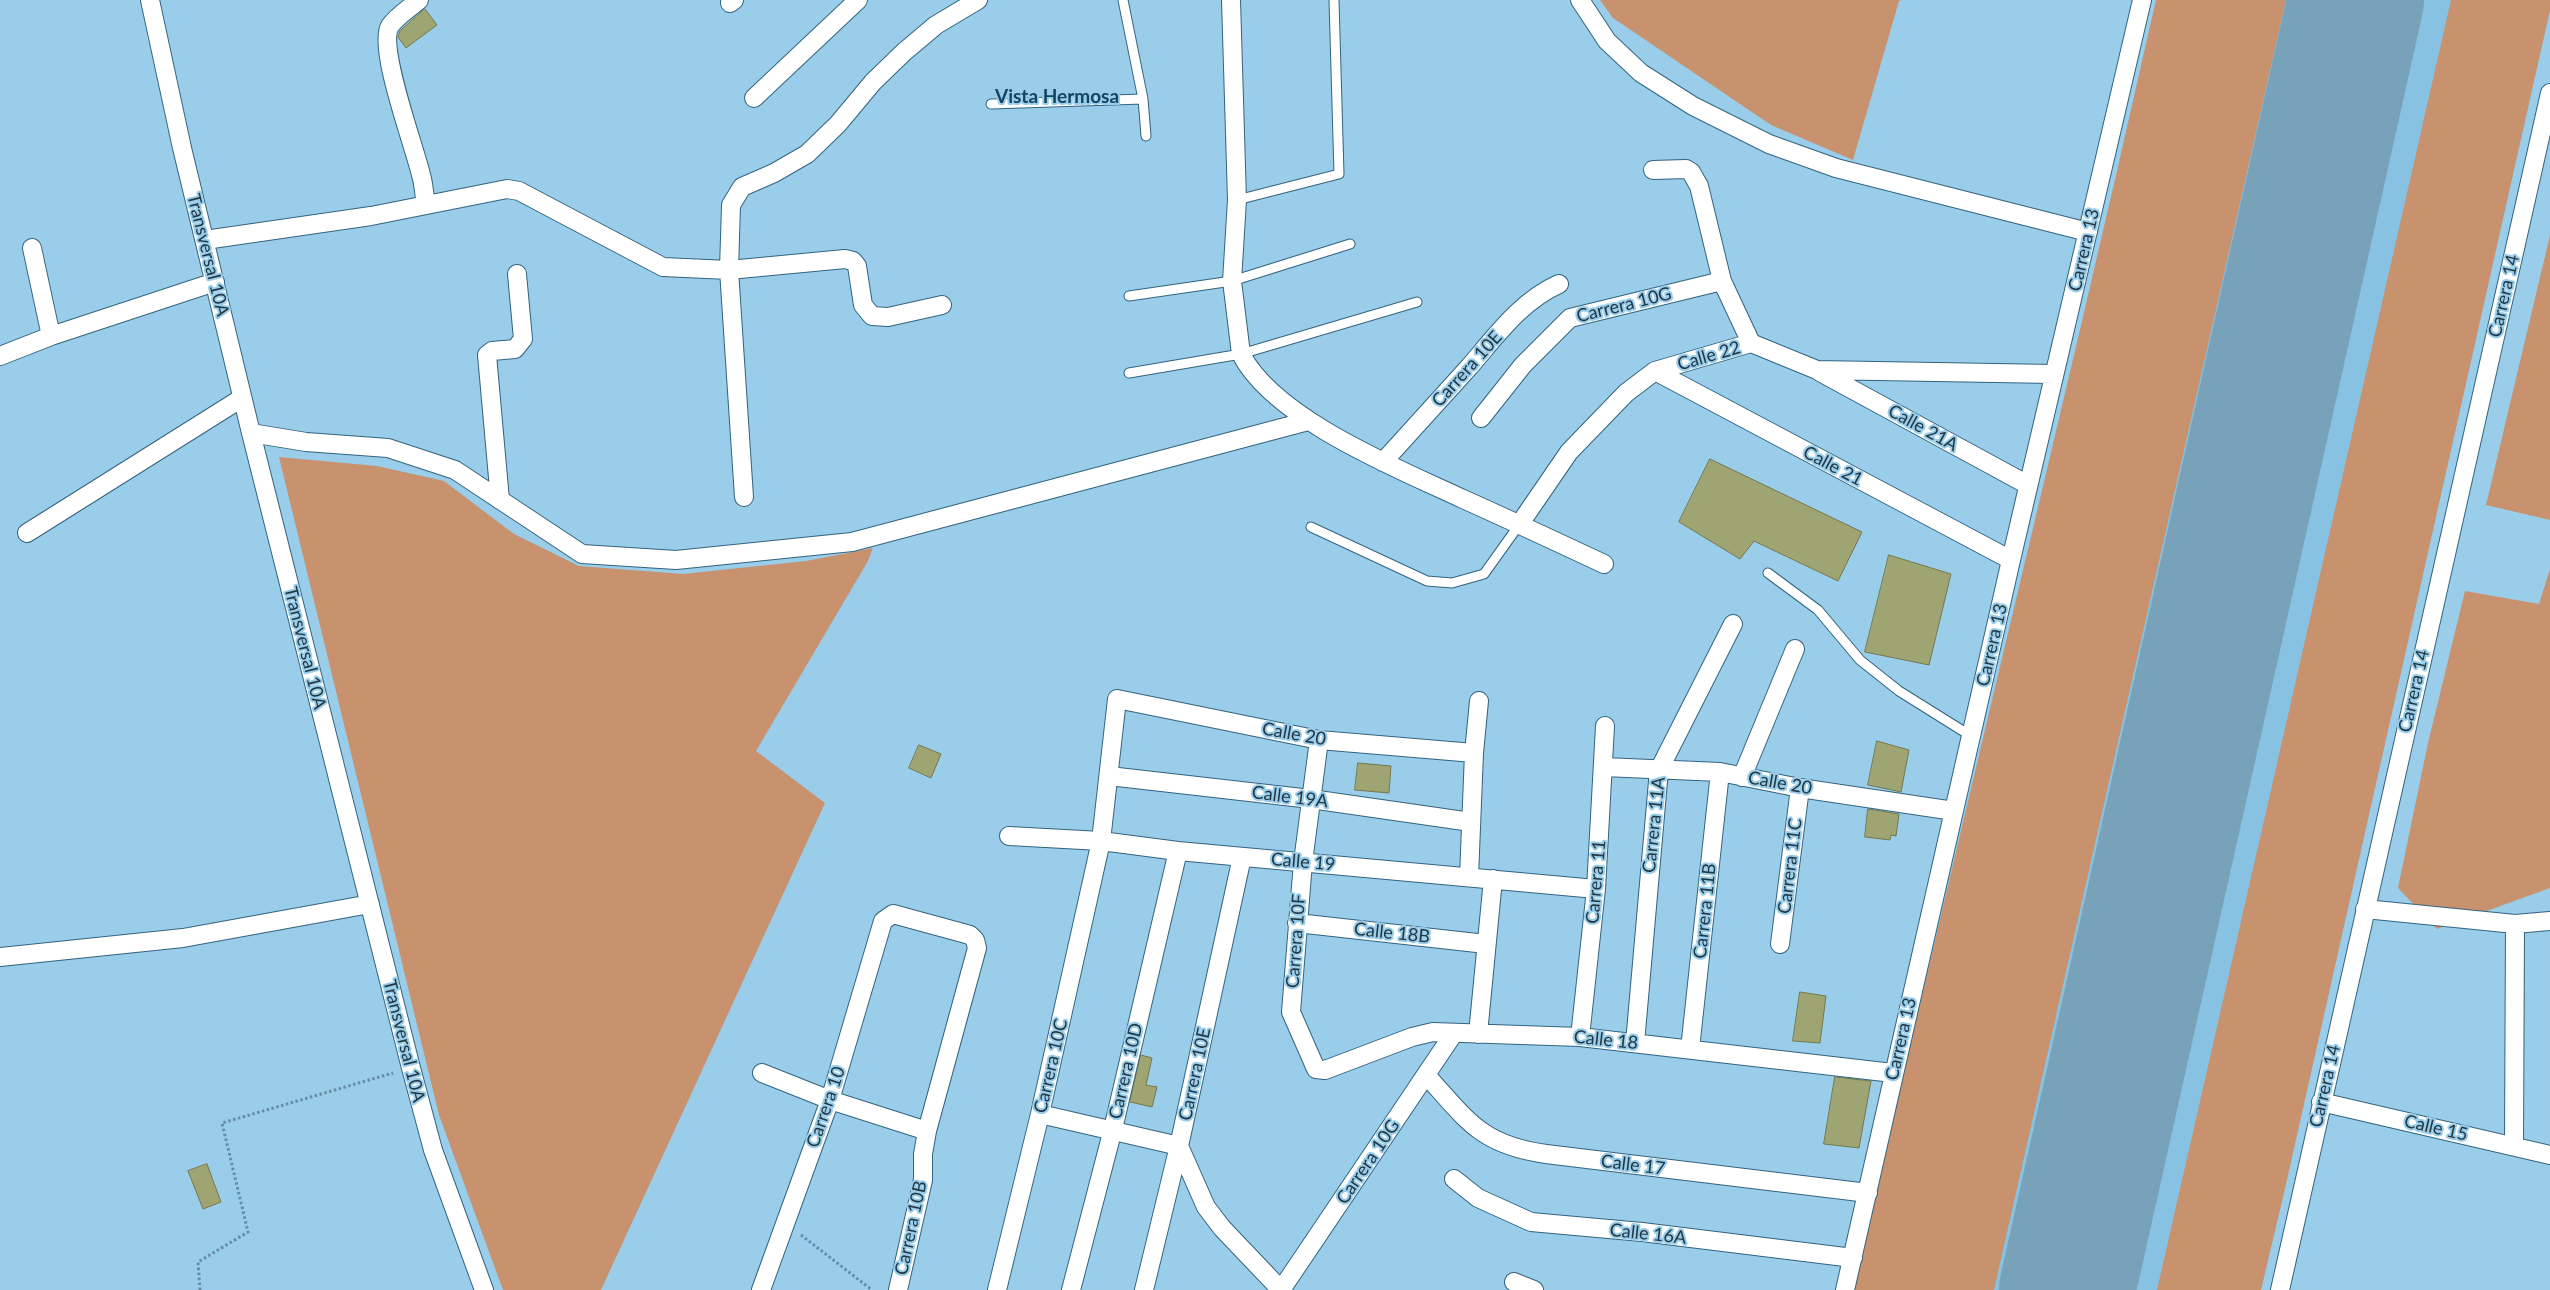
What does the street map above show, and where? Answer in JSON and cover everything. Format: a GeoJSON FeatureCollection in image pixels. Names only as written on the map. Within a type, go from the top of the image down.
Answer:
{"type":"FeatureCollection","features":[{"type":"Feature","properties":{"kind":"street","name":"Transversal 10A"},"geometry":{"type":"LineString","coordinates":[[150,0],[182,148],[250,433],[432,1150],[484,1290]]}},
{"type":"Feature","properties":{"kind":"street"},"geometry":{"type":"LineString","coordinates":[[419,0],[390,26],[387,38],[393,76],[421,175],[426,205]]}},
{"type":"Feature","properties":{"kind":"street"},"geometry":{"type":"LineString","coordinates":[[754,98],[858,0]]}},
{"type":"Feature","properties":{"kind":"street"},"geometry":{"type":"LineString","coordinates":[[744,497],[729,270],[729,215],[733,200],[742,187],[774,173],[807,154],[838,124],[873,82],[904,52],[936,25],[978,0]]}},
{"type":"Feature","properties":{"kind":"street"},"geometry":{"type":"LineString","coordinates":[[1232,0],[1237,200],[1232,281],[1241,354],[1246,364],[1270,389],[1308,421],[1383,462],[1604,564]]}},
{"type":"Feature","properties":{"kind":"street"},"geometry":{"type":"LineString","coordinates":[[1580,0],[1608,42],[1641,73],[1692,106],[1769,144],[1836,168],[2088,232]]}},
{"type":"Feature","properties":{"kind":"street","name":"Carrera 13"},"geometry":{"type":"LineString","coordinates":[[1845,1290],[2028,485],[2142,0]]}},
{"type":"Feature","properties":{"kind":"street","name":"Carrera 14"},"geometry":{"type":"LineString","coordinates":[[2280,1290],[2550,93]]}},
{"type":"Feature","properties":{"kind":"street"},"geometry":{"type":"LineString","coordinates":[[1653,170],[1686,169],[1694,177],[1699,186],[1722,280],[1751,343]]}},
{"type":"Feature","properties":{"kind":"street"},"geometry":{"type":"LineString","coordinates":[[205,240],[371,216],[507,189],[519,191],[663,267],[729,270],[846,259],[853,261],[857,266],[863,305],[872,316],[888,316],[942,304]]}},
{"type":"Feature","properties":{"kind":"street"},"geometry":{"type":"LineString","coordinates":[[32,248],[51,336]]}},
{"type":"Feature","properties":{"kind":"street"},"geometry":{"type":"LineString","coordinates":[[500,500],[487,355],[492,351],[515,349],[523,339],[517,274]]}},
{"type":"Feature","properties":{"kind":"street","name":"Carrera 10G"},"geometry":{"type":"LineString","coordinates":[[1481,418],[1523,365],[1570,318],[1722,280]]}},
{"type":"Feature","properties":{"kind":"street"},"geometry":{"type":"LineString","coordinates":[[0,356],[51,336],[215,282]]}},
{"type":"Feature","properties":{"kind":"street","name":"Carrera 10E"},"geometry":{"type":"LineString","coordinates":[[1383,462],[1524,307],[1548,288],[1559,284]]}},
{"type":"Feature","properties":{"kind":"street","name":"Calle 22"},"geometry":{"type":"LineString","coordinates":[[1519,524],[1569,452],[1626,393],[1655,371],[1751,343],[1817,370],[2054,374]]}},
{"type":"Feature","properties":{"kind":"street","name":"Calle 21A"},"geometry":{"type":"LineString","coordinates":[[1817,370],[2028,485]]}},
{"type":"Feature","properties":{"kind":"street","name":"Calle 21"},"geometry":{"type":"LineString","coordinates":[[1655,371],[2011,560]]}},
{"type":"Feature","properties":{"kind":"street"},"geometry":{"type":"LineString","coordinates":[[27,533],[242,398]]}},
{"type":"Feature","properties":{"kind":"street"},"geometry":{"type":"LineString","coordinates":[[250,433],[306,442],[388,448],[456,470],[582,554],[676,560],[852,542],[1308,421]]}},
{"type":"Feature","properties":{"kind":"street","name":"Carrera 11A"},"geometry":{"type":"LineString","coordinates":[[1635,1043],[1660,770],[1733,624]]}},
{"type":"Feature","properties":{"kind":"street"},"geometry":{"type":"LineString","coordinates":[[1742,776],[1795,649]]}},
{"type":"Feature","properties":{"kind":"street","name":"Calle 20"},"geometry":{"type":"LineString","coordinates":[[1117,699],[1319,740],[1474,753]]}},
{"type":"Feature","properties":{"kind":"street","name":"Carrera 10C"},"geometry":{"type":"LineString","coordinates":[[996,1290],[1040,1114],[1102,841],[1117,699]]}},
{"type":"Feature","properties":{"kind":"street"},"geometry":{"type":"LineString","coordinates":[[1469,877],[1474,753],[1479,701]]}},
{"type":"Feature","properties":{"kind":"street","name":"Carrera 11"},"geometry":{"type":"LineString","coordinates":[[1580,1037],[1596,889],[1605,726]]}},
{"type":"Feature","properties":{"kind":"street","name":"Carrera 10F"},"geometry":{"type":"LineString","coordinates":[[1319,740],[1303,862],[1291,1012],[1314,1067],[1325,1070]]}},
{"type":"Feature","properties":{"kind":"street","name":"Calle 20"},"geometry":{"type":"LineString","coordinates":[[1604,767],[1720,772],[1800,788],[1954,811]]}},
{"type":"Feature","properties":{"kind":"street","name":"Carrera 11B"},"geometry":{"type":"LineString","coordinates":[[1690,1049],[1720,772]]}},
{"type":"Feature","properties":{"kind":"street","name":"Calle 19A"},"geometry":{"type":"LineString","coordinates":[[1109,776],[1311,799],[1471,822]]}},
{"type":"Feature","properties":{"kind":"street","name":"Carrera 11C"},"geometry":{"type":"LineString","coordinates":[[1780,944],[1800,788]]}},
{"type":"Feature","properties":{"kind":"street","name":"Calle 19"},"geometry":{"type":"LineString","coordinates":[[1009,836],[1102,841],[1178,851],[1596,889]]}},
{"type":"Feature","properties":{"kind":"street","name":"Carrera 10D"},"geometry":{"type":"LineString","coordinates":[[1071,1290],[1113,1129],[1178,851]]}},
{"type":"Feature","properties":{"kind":"street","name":"Carrera 10E"},"geometry":{"type":"LineString","coordinates":[[1144,1290],[1179,1146],[1242,857]]}},
{"type":"Feature","properties":{"kind":"street"},"geometry":{"type":"LineString","coordinates":[[1478,1034],[1492,879]]}},
{"type":"Feature","properties":{"kind":"street"},"geometry":{"type":"LineString","coordinates":[[0,957],[193,936],[370,904]]}},
{"type":"Feature","properties":{"kind":"street"},"geometry":{"type":"LineString","coordinates":[[2365,909],[2515,924],[2550,921]]}},
{"type":"Feature","properties":{"kind":"street","name":"Carrera 10B"},"geometry":{"type":"LineString","coordinates":[[883,922],[893,914],[970,935],[975,940],[977,948],[927,1131],[923,1154],[923,1180],[898,1290]]}},
{"type":"Feature","properties":{"kind":"street","name":"Carrera 10"},"geometry":{"type":"LineString","coordinates":[[761,1290],[830,1100],[883,922]]}},
{"type":"Feature","properties":{"kind":"street","name":"Calle 18B"},"geometry":{"type":"LineString","coordinates":[[1297,923],[1486,944]]}},
{"type":"Feature","properties":{"kind":"street"},"geometry":{"type":"LineString","coordinates":[[2514,1146],[2515,924]]}},
{"type":"Feature","properties":{"kind":"street","name":"Carrera 10G"},"geometry":{"type":"LineString","coordinates":[[1281,1290],[1454,1033]]}},
{"type":"Feature","properties":{"kind":"street","name":"Calle 18"},"geometry":{"type":"LineString","coordinates":[[1325,1070],[1421,1034],[1454,1033],[1580,1037],[1893,1073]]}},
{"type":"Feature","properties":{"kind":"street"},"geometry":{"type":"LineString","coordinates":[[762,1073],[830,1100],[927,1131]]}},
{"type":"Feature","properties":{"kind":"street","name":"Calle 17"},"geometry":{"type":"LineString","coordinates":[[1426,1075],[1483,1134],[1506,1146],[1546,1154],[1868,1193]]}},
{"type":"Feature","properties":{"kind":"street","name":"Calle 15"},"geometry":{"type":"LineString","coordinates":[[2321,1102],[2550,1155]]}},
{"type":"Feature","properties":{"kind":"street"},"geometry":{"type":"LineString","coordinates":[[1040,1114],[1113,1129],[1179,1146],[1206,1207],[1222,1228],[1281,1290]]}},
{"type":"Feature","properties":{"kind":"street","name":"Calle 16A"},"geometry":{"type":"LineString","coordinates":[[1454,1179],[1478,1198],[1531,1222],[1642,1232],[1853,1258]]}},
{"type":"Feature","properties":{"kind":"street"},"geometry":{"type":"LineString","coordinates":[[1514,1282],[1534,1290]]}},
{"type":"Feature","properties":{"kind":"lane"},"geometry":{"type":"LineString","coordinates":[[1123,0],[1143,99],[1146,136]]}},
{"type":"Feature","properties":{"kind":"lane"},"geometry":{"type":"LineString","coordinates":[[1237,200],[1339,174],[1334,0]]}},
{"type":"Feature","properties":{"kind":"lane"},"geometry":{"type":"LineString","coordinates":[[991,104],[1143,99]]}},
{"type":"Feature","properties":{"kind":"lane"},"geometry":{"type":"LineString","coordinates":[[1129,296],[1232,281],[1350,244]]}},
{"type":"Feature","properties":{"kind":"lane"},"geometry":{"type":"LineString","coordinates":[[1128,373],[1241,354],[1418,302]]}},
{"type":"Feature","properties":{"kind":"lane"},"geometry":{"type":"LineString","coordinates":[[1311,527],[1427,581],[1452,583],[1484,574],[1519,524]]}},
{"type":"Feature","properties":{"kind":"lane"},"geometry":{"type":"LineString","coordinates":[[1768,573],[1818,610],[1860,660],[1899,691],[1971,736]]}},
{"type":"Feature","properties":{"kind":"path"},"geometry":{"type":"LineString","coordinates":[[200,1290],[198,1262],[248,1232],[222,1123],[411,1068]]}},
{"type":"Feature","properties":{"kind":"path"},"geometry":{"type":"LineString","coordinates":[[785,1223],[872,1290]]}},
{"type":"Feature","properties":{"kind":"shaded area"},"geometry":{"type":"Polygon","coordinates":[[[1600,0],[1902,0],[1899,1],[1853,160],[1771,125],[1613,18],[1600,0]]]}},
{"type":"Feature","properties":{"kind":"shaded area"},"geometry":{"type":"Polygon","coordinates":[[[2156,0],[2550,0],[2550,10],[2261,1290],[1854,1290],[1919,1004],[2103,234],[2156,0]]]}},
{"type":"Feature","properties":{"kind":"shaded area"},"geometry":{"type":"Polygon","coordinates":[[[2156,0],[2286,0],[1994,1290],[1854,1290],[2082,323],[2156,0]]]}},
{"type":"Feature","properties":{"kind":"shaded area"},"geometry":{"type":"Polygon","coordinates":[[[2451,0],[2550,0],[2550,10],[2284,1193],[2261,1290],[2157,1290],[2451,0]]]}},
{"type":"Feature","properties":{"kind":"shaded area"},"geometry":{"type":"Polygon","coordinates":[[[2550,235],[2550,520],[2486,505],[2550,235]]]}},
{"type":"Feature","properties":{"kind":"shaded area"},"geometry":{"type":"Polygon","coordinates":[[[279,457],[377,466],[444,481],[514,534],[579,566],[683,574],[806,561],[873,548],[868,561],[756,751],[825,803],[601,1290],[503,1290],[439,1115],[279,457]]]}},
{"type":"Feature","properties":{"kind":"shaded area"},"geometry":{"type":"Polygon","coordinates":[[[2550,569],[2550,888],[2437,929],[2398,888],[2428,743],[2465,591],[2539,604],[2550,569]]]}},
{"type":"Feature","properties":{"kind":"building"},"geometry":{"type":"Polygon","coordinates":[[[425,9],[437,25],[406,48],[398,37],[400,31],[425,9]]]}},
{"type":"Feature","properties":{"kind":"building"},"geometry":{"type":"Polygon","coordinates":[[[1710,459],[1862,532],[1838,581],[1754,541],[1740,559],[1679,522],[1710,459]]]}},
{"type":"Feature","properties":{"kind":"building"},"geometry":{"type":"Polygon","coordinates":[[[1889,555],[1951,574],[1929,665],[1865,652],[1889,555]]]}},
{"type":"Feature","properties":{"kind":"building"},"geometry":{"type":"Polygon","coordinates":[[[1877,741],[1909,750],[1901,792],[1868,785],[1877,741]]]}},
{"type":"Feature","properties":{"kind":"building"},"geometry":{"type":"Polygon","coordinates":[[[919,745],[941,754],[931,778],[909,768],[919,745]]]}},
{"type":"Feature","properties":{"kind":"building"},"geometry":{"type":"Polygon","coordinates":[[[1358,763],[1391,766],[1389,793],[1355,790],[1358,763]]]}},
{"type":"Feature","properties":{"kind":"building"},"geometry":{"type":"Polygon","coordinates":[[[1868,809],[1899,814],[1896,836],[1891,835],[1890,840],[1865,837],[1868,809]]]}},
{"type":"Feature","properties":{"kind":"building"},"geometry":{"type":"Polygon","coordinates":[[[1800,992],[1826,996],[1820,1043],[1793,1041],[1800,992]]]}},
{"type":"Feature","properties":{"kind":"building"},"geometry":{"type":"Polygon","coordinates":[[[1141,1055],[1152,1058],[1146,1085],[1157,1087],[1152,1107],[1130,1102],[1141,1055]]]}},
{"type":"Feature","properties":{"kind":"building"},"geometry":{"type":"Polygon","coordinates":[[[1835,1077],[1871,1081],[1859,1148],[1824,1144],[1835,1077]]]}},
{"type":"Feature","properties":{"kind":"building"},"geometry":{"type":"Polygon","coordinates":[[[207,1164],[221,1202],[203,1209],[188,1171],[207,1164]]]}},
{"type":"Feature","properties":{"kind":"runway"},"geometry":{"type":"LineString","coordinates":[[2067,1290],[2356,0]]}},
{"type":"Feature","properties":{"kind":"district","name":"Vista Hermosa"},"geometry":{"type":"Point","coordinates":[1057,97]}}]}
